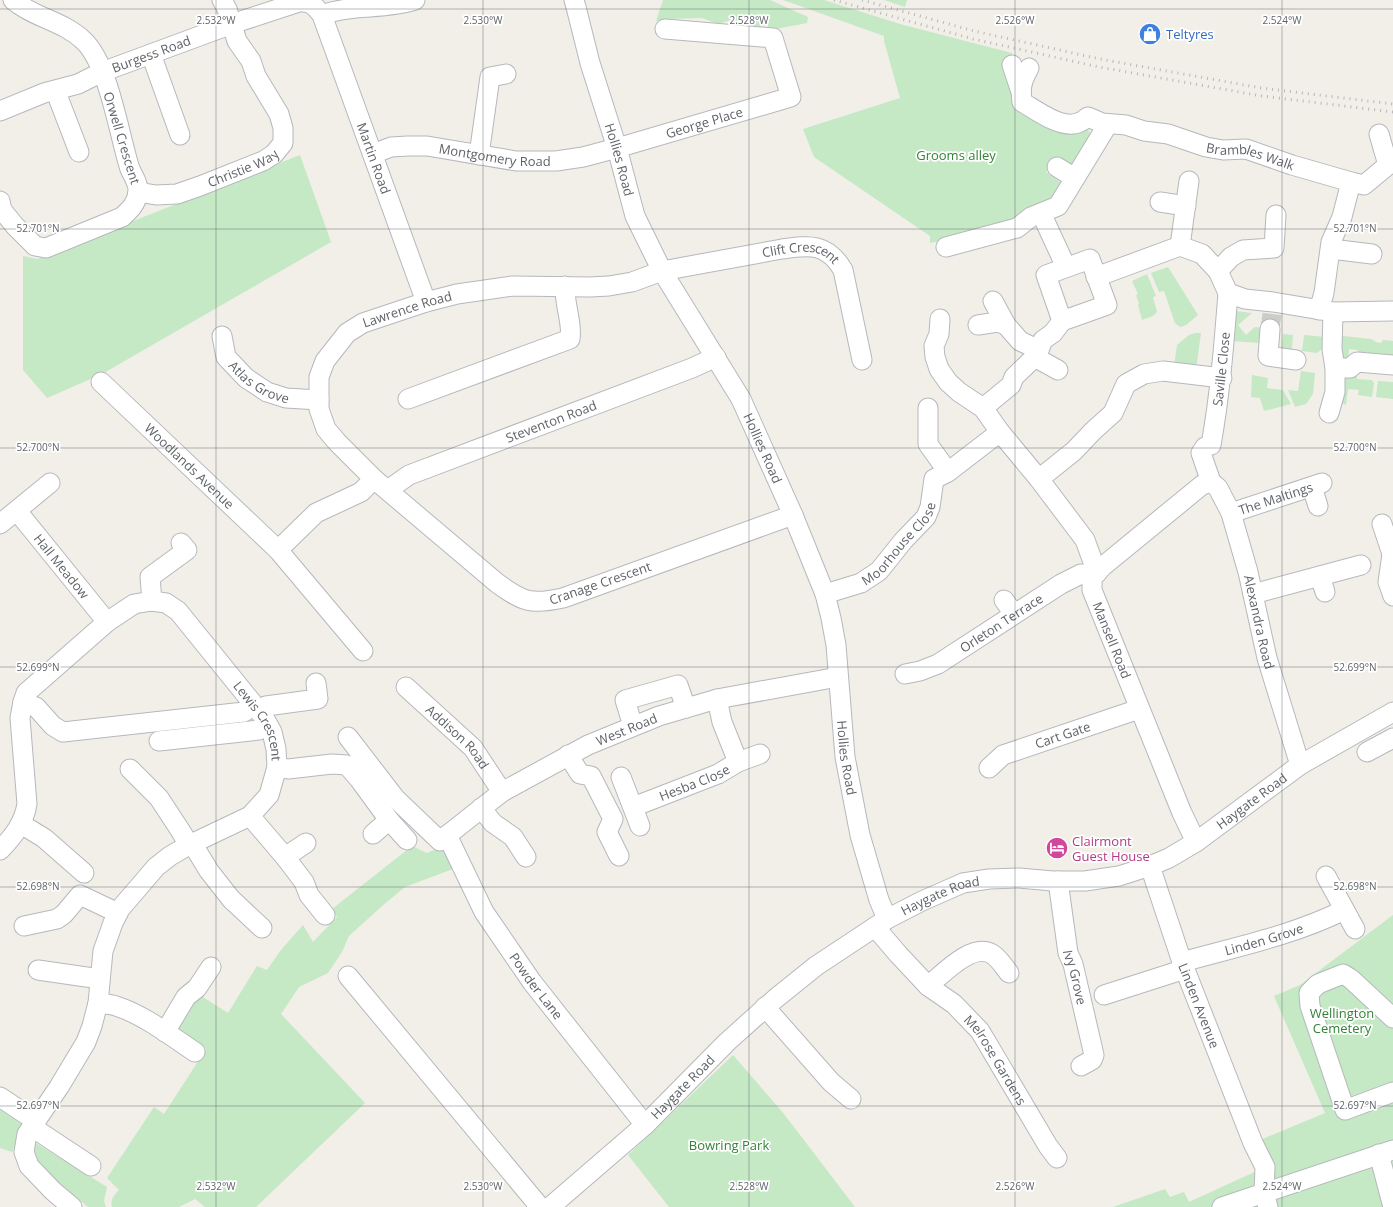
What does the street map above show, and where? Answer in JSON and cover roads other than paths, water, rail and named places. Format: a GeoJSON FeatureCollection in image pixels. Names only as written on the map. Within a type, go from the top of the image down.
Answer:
{"type":"FeatureCollection","features":[{"type":"Feature","properties":{"kind":"street","name":"Orwell Crescent"},"geometry":{"type":"LineString","coordinates":[[0,201],[2,210],[15,226],[35,246],[46,248],[122,216],[132,208],[138,192],[137,184],[130,169],[112,102],[94,53],[74,32],[21,7],[13,0]]}},
{"type":"Feature","properties":{"kind":"street","name":"Christie Way"},"geometry":{"type":"LineString","coordinates":[[138,192],[156,195],[177,194],[263,161],[274,154],[283,143],[283,128],[278,114],[256,76],[251,62],[237,41],[227,9],[222,0]]}},
{"type":"Feature","properties":{"kind":"street"},"geometry":{"type":"LineString","coordinates":[[331,8],[383,6],[415,0]]}},
{"type":"Feature","properties":{"kind":"street","name":"Hollies Road"},"geometry":{"type":"LineString","coordinates":[[574,0],[590,63],[617,148],[634,216],[662,271],[741,399],[793,515],[825,594],[836,645],[845,757],[860,835],[879,900],[881,923]]}},
{"type":"Feature","properties":{"kind":"street","name":"Burgess Road"},"geometry":{"type":"LineString","coordinates":[[0,111],[44,93],[78,84],[102,72],[298,1],[331,8]]}},
{"type":"Feature","properties":{"kind":"street","name":"Martin Road"},"geometry":{"type":"LineString","coordinates":[[331,8],[373,154],[426,302]]}},
{"type":"Feature","properties":{"kind":"street","name":"George Place"},"geometry":{"type":"LineString","coordinates":[[617,148],[791,97],[773,38],[665,29]]}},
{"type":"Feature","properties":{"kind":"street"},"geometry":{"type":"LineString","coordinates":[[151,54],[180,135]]}},
{"type":"Feature","properties":{"kind":"street","name":"Brambles Walk"},"geometry":{"type":"LineString","coordinates":[[1021,67],[1022,102],[1051,120],[1069,124],[1080,123],[1088,116],[1102,123],[1126,125],[1144,131],[1168,134],[1206,147],[1223,150],[1246,148],[1351,182]]}},
{"type":"Feature","properties":{"kind":"street"},"geometry":{"type":"LineString","coordinates":[[479,155],[490,77],[506,74]]}},
{"type":"Feature","properties":{"kind":"street"},"geometry":{"type":"LineString","coordinates":[[57,90],[59,100],[79,152]]}},
{"type":"Feature","properties":{"kind":"street"},"geometry":{"type":"LineString","coordinates":[[946,247],[1017,228],[1031,217],[1058,206],[1108,124]]}},
{"type":"Feature","properties":{"kind":"street"},"geometry":{"type":"LineString","coordinates":[[1343,368],[1332,349],[1324,293],[1331,246],[1342,217],[1351,182],[1364,185],[1391,169],[1380,134]]}},
{"type":"Feature","properties":{"kind":"street","name":"Montgomery Road"},"geometry":{"type":"LineString","coordinates":[[373,154],[391,147],[428,146],[516,161],[556,161],[584,157],[617,148]]}},
{"type":"Feature","properties":{"kind":"street"},"geometry":{"type":"LineString","coordinates":[[1057,166],[1075,178]]}},
{"type":"Feature","properties":{"kind":"street"},"geometry":{"type":"LineString","coordinates":[[1096,277],[1180,246],[1190,181]]}},
{"type":"Feature","properties":{"kind":"street"},"geometry":{"type":"LineString","coordinates":[[1160,202],[1186,206]]}},
{"type":"Feature","properties":{"kind":"street"},"geometry":{"type":"LineString","coordinates":[[1040,213],[1066,267]]}},
{"type":"Feature","properties":{"kind":"street"},"geometry":{"type":"LineString","coordinates":[[1218,271],[1231,257],[1243,250],[1274,248],[1276,215]]}},
{"type":"Feature","properties":{"kind":"street","name":"Clift Crescent"},"geometry":{"type":"LineString","coordinates":[[662,271],[782,249],[802,246],[816,247],[830,254],[837,261],[842,270],[862,360]]}},
{"type":"Feature","properties":{"kind":"street","name":"Saville Close"},"geometry":{"type":"LineString","coordinates":[[1180,246],[1202,254],[1218,271],[1228,293],[1222,378],[1211,445]]}},
{"type":"Feature","properties":{"kind":"street"},"geometry":{"type":"LineString","coordinates":[[1331,246],[1372,254]]}},
{"type":"Feature","properties":{"kind":"street"},"geometry":{"type":"LineString","coordinates":[[983,408],[1011,385],[1014,377],[1037,353],[1043,340],[1053,333],[1062,321],[1107,305],[1090,259],[1046,275],[1062,321]]}},
{"type":"Feature","properties":{"kind":"street","name":"Lawrence Road"},"geometry":{"type":"LineString","coordinates":[[389,490],[374,479],[337,442],[326,429],[319,409],[319,377],[325,362],[347,332],[363,323],[426,302],[457,294],[513,286],[590,287],[632,282],[662,271]]}},
{"type":"Feature","properties":{"kind":"street"},"geometry":{"type":"LineString","coordinates":[[408,399],[570,339],[571,333],[564,297],[565,286]]}},
{"type":"Feature","properties":{"kind":"street"},"geometry":{"type":"LineString","coordinates":[[1228,293],[1245,299],[1272,315],[1326,311],[1393,311]]}},
{"type":"Feature","properties":{"kind":"street"},"geometry":{"type":"LineString","coordinates":[[993,301],[1006,325],[1020,341],[1037,353],[1040,360],[1058,370]]}},
{"type":"Feature","properties":{"kind":"street"},"geometry":{"type":"LineString","coordinates":[[1272,315],[1268,356],[1296,360]]}},
{"type":"Feature","properties":{"kind":"street"},"geometry":{"type":"LineString","coordinates":[[940,319],[939,334],[934,346],[935,357],[939,369],[948,382],[959,392],[983,408],[1000,432],[1039,479],[1085,540],[1095,576]]}},
{"type":"Feature","properties":{"kind":"street"},"geometry":{"type":"LineString","coordinates":[[978,325],[998,322],[1006,325]]}},
{"type":"Feature","properties":{"kind":"street","name":"Atlas Grove"},"geometry":{"type":"LineString","coordinates":[[222,336],[226,357],[246,378],[266,392],[286,398],[319,400]]}},
{"type":"Feature","properties":{"kind":"street","name":"Steventon Road"},"geometry":{"type":"LineString","coordinates":[[389,490],[392,486],[409,475],[692,368],[716,357]]}},
{"type":"Feature","properties":{"kind":"street"},"geometry":{"type":"LineString","coordinates":[[1329,413],[1343,368],[1357,362],[1393,365]]}},
{"type":"Feature","properties":{"kind":"street"},"geometry":{"type":"LineString","coordinates":[[1039,479],[1074,451],[1113,413],[1126,384],[1144,374],[1163,371],[1222,378]]}},
{"type":"Feature","properties":{"kind":"street","name":"Woodlands Avenue"},"geometry":{"type":"LineString","coordinates":[[101,382],[278,550],[363,651]]}},
{"type":"Feature","properties":{"kind":"street"},"geometry":{"type":"LineString","coordinates":[[928,408],[928,444],[948,472]]}},
{"type":"Feature","properties":{"kind":"street","name":"Moorhouse Close"},"geometry":{"type":"LineString","coordinates":[[825,594],[861,583],[879,571],[903,541],[926,517],[930,507],[934,479],[948,472],[1000,432]]}},
{"type":"Feature","properties":{"kind":"street","name":"Alexandra Road"},"geometry":{"type":"LineString","coordinates":[[1211,445],[1204,447],[1201,453],[1211,482],[1218,488],[1231,513],[1248,572],[1267,658],[1300,766]]}},
{"type":"Feature","properties":{"kind":"street"},"geometry":{"type":"LineString","coordinates":[[278,550],[316,513],[361,492],[374,479]]}},
{"type":"Feature","properties":{"kind":"street"},"geometry":{"type":"LineString","coordinates":[[1095,576],[1102,567],[1202,485],[1211,482]]}},
{"type":"Feature","properties":{"kind":"street"},"geometry":{"type":"LineString","coordinates":[[0,524],[50,483]]}},
{"type":"Feature","properties":{"kind":"street","name":"The Maltings"},"geometry":{"type":"LineString","coordinates":[[1231,513],[1317,485],[1318,506]]}},
{"type":"Feature","properties":{"kind":"street","name":"Cranage Crescent"},"geometry":{"type":"LineString","coordinates":[[389,490],[497,583],[513,594],[529,601],[544,602],[563,598],[793,515]]}},
{"type":"Feature","properties":{"kind":"street","name":"Hall Meadow"},"geometry":{"type":"LineString","coordinates":[[17,511],[107,622]]}},
{"type":"Feature","properties":{"kind":"street"},"geometry":{"type":"LineString","coordinates":[[1382,524],[1392,554],[1388,582],[1393,596]]}},
{"type":"Feature","properties":{"kind":"street"},"geometry":{"type":"LineString","coordinates":[[152,601],[150,577],[187,550],[181,543]]}},
{"type":"Feature","properties":{"kind":"street"},"geometry":{"type":"LineString","coordinates":[[1253,594],[1322,584],[1361,566]]}},
{"type":"Feature","properties":{"kind":"street","name":"Orleton Terrace"},"geometry":{"type":"LineString","coordinates":[[905,674],[920,671],[938,664],[1009,607],[1081,574],[1095,576]]}},
{"type":"Feature","properties":{"kind":"street","name":"Mansell Road"},"geometry":{"type":"LineString","coordinates":[[1095,576],[1092,590],[1139,709],[1182,813],[1196,842]]}},
{"type":"Feature","properties":{"kind":"street","name":"Lewis Crescent"},"geometry":{"type":"LineString","coordinates":[[0,850],[21,824],[27,804],[20,718],[26,693],[107,622],[134,604],[152,601],[166,602],[178,611],[261,713],[272,732],[276,749],[277,768],[269,795],[250,816],[191,844],[170,856],[156,867],[118,913],[103,952],[98,1003],[86,1042],[58,1088],[27,1134],[24,1152],[29,1166],[53,1191],[72,1207]]}},
{"type":"Feature","properties":{"kind":"street","name":"West Road"},"geometry":{"type":"LineString","coordinates":[[443,838],[502,792],[588,745],[634,726],[659,716],[717,699],[838,677]]}},
{"type":"Feature","properties":{"kind":"street"},"geometry":{"type":"LineString","coordinates":[[159,741],[258,730],[261,713],[266,706],[318,699],[316,683]]}},
{"type":"Feature","properties":{"kind":"street"},"geometry":{"type":"LineString","coordinates":[[634,726],[625,700],[678,685],[686,708]]}},
{"type":"Feature","properties":{"kind":"street","name":"Addison Road"},"geometry":{"type":"LineString","coordinates":[[406,687],[473,748],[502,792]]}},
{"type":"Feature","properties":{"kind":"street","name":"Hesba Close"},"geometry":{"type":"LineString","coordinates":[[634,807],[718,774],[738,762],[722,722],[717,699]]}},
{"type":"Feature","properties":{"kind":"street"},"geometry":{"type":"LineString","coordinates":[[23,702],[36,707],[53,726],[63,732],[244,712],[261,713]]}},
{"type":"Feature","properties":{"kind":"street","name":"Cart Gate"},"geometry":{"type":"LineString","coordinates":[[989,768],[1003,755],[1139,709]]}},
{"type":"Feature","properties":{"kind":"street","name":"Haygate Road"},"geometry":{"type":"LineString","coordinates":[[550,1207],[645,1125],[727,1042],[765,1007],[816,966],[881,923],[922,901],[963,884],[989,879],[1011,878],[1085,881],[1119,876],[1150,866],[1169,858],[1196,842],[1300,766],[1393,712]]}},
{"type":"Feature","properties":{"kind":"street","name":"Powder Lane"},"geometry":{"type":"LineString","coordinates":[[348,737],[396,798],[443,838],[484,912],[532,982],[645,1125]]}},
{"type":"Feature","properties":{"kind":"street"},"geometry":{"type":"LineString","coordinates":[[1366,752],[1393,738]]}},
{"type":"Feature","properties":{"kind":"street"},"geometry":{"type":"LineString","coordinates":[[738,762],[760,754]]}},
{"type":"Feature","properties":{"kind":"street"},"geometry":{"type":"LineString","coordinates":[[568,755],[580,774],[591,776],[613,819],[607,832],[619,856]]}},
{"type":"Feature","properties":{"kind":"street"},"geometry":{"type":"LineString","coordinates":[[277,768],[288,769],[332,764],[347,766],[359,779],[389,820],[407,840]]}},
{"type":"Feature","properties":{"kind":"street"},"geometry":{"type":"LineString","coordinates":[[130,769],[159,798],[180,830],[231,899],[262,928]]}},
{"type":"Feature","properties":{"kind":"street"},"geometry":{"type":"LineString","coordinates":[[621,777],[634,807],[640,826]]}},
{"type":"Feature","properties":{"kind":"street"},"geometry":{"type":"LineString","coordinates":[[481,808],[493,823],[513,837],[526,857]]}},
{"type":"Feature","properties":{"kind":"street"},"geometry":{"type":"LineString","coordinates":[[250,816],[304,882],[309,895],[325,915]]}},
{"type":"Feature","properties":{"kind":"street"},"geometry":{"type":"LineString","coordinates":[[373,834],[389,820]]}},
{"type":"Feature","properties":{"kind":"street"},"geometry":{"type":"LineString","coordinates":[[21,824],[44,838],[84,873]]}},
{"type":"Feature","properties":{"kind":"street"},"geometry":{"type":"LineString","coordinates":[[285,857],[306,843]]}},
{"type":"Feature","properties":{"kind":"street","name":"Linden Avenue"},"geometry":{"type":"LineString","coordinates":[[1150,866],[1184,965],[1253,1143],[1265,1167],[1266,1200]]}},
{"type":"Feature","properties":{"kind":"street"},"geometry":{"type":"LineString","coordinates":[[1326,876],[1355,929]]}},
{"type":"Feature","properties":{"kind":"street","name":"Ivy Grove"},"geometry":{"type":"LineString","coordinates":[[1058,881],[1068,953],[1073,964],[1094,1055],[1092,1060],[1081,1066]]}},
{"type":"Feature","properties":{"kind":"street"},"geometry":{"type":"LineString","coordinates":[[24,926],[57,920],[80,895],[118,913]]}},
{"type":"Feature","properties":{"kind":"street","name":"Linden Grove"},"geometry":{"type":"LineString","coordinates":[[1104,995],[1184,965],[1326,919],[1344,910]]}},
{"type":"Feature","properties":{"kind":"street","name":"Melrose Gardens"},"geometry":{"type":"LineString","coordinates":[[881,923],[898,954],[928,986],[954,1004],[980,1031],[1047,1153]]}},
{"type":"Feature","properties":{"kind":"street"},"geometry":{"type":"LineString","coordinates":[[928,986],[966,955],[982,951],[992,954],[1009,973]]}},
{"type":"Feature","properties":{"kind":"street"},"geometry":{"type":"LineString","coordinates":[[165,1032],[186,997],[197,988],[211,967]]}},
{"type":"Feature","properties":{"kind":"street"},"geometry":{"type":"LineString","coordinates":[[38,970],[100,979]]}},
{"type":"Feature","properties":{"kind":"street"},"geometry":{"type":"LineString","coordinates":[[1393,1018],[1352,979],[1343,974],[1318,984],[1309,993],[1310,1006],[1345,1110],[1393,1092]]}},
{"type":"Feature","properties":{"kind":"street"},"geometry":{"type":"LineString","coordinates":[[348,976],[540,1207]]}},
{"type":"Feature","properties":{"kind":"street"},"geometry":{"type":"LineString","coordinates":[[98,1003],[116,1006],[136,1015],[195,1052]]}},
{"type":"Feature","properties":{"kind":"street"},"geometry":{"type":"LineString","coordinates":[[765,1007],[831,1082],[851,1099]]}},
{"type":"Feature","properties":{"kind":"street"},"geometry":{"type":"LineString","coordinates":[[0,1097],[91,1166]]}},
{"type":"Feature","properties":{"kind":"street"},"geometry":{"type":"LineString","coordinates":[[1222,1207],[1266,1200],[1386,1152],[1393,1207]]}},
{"type":"Feature","properties":{"kind":"tunnel"},"geometry":{"type":"LineString","coordinates":[[1270,329],[1272,314]]}},
{"type":"Feature","properties":{"kind":"railway"},"geometry":{"type":"LineString","coordinates":[[834,0],[973,39],[1099,67],[1262,96],[1393,112]]}},
{"type":"Feature","properties":{"kind":"railway"},"geometry":{"type":"LineString","coordinates":[[862,0],[974,31],[1100,59],[1261,88],[1393,104]]}},
{"type":"Feature","properties":{"kind":"place","name":"Teltyres"},"geometry":{"type":"Point","coordinates":[1150,34]}},
{"type":"Feature","properties":{"kind":"place","name":"Clairmont Guest House"},"geometry":{"type":"Point","coordinates":[1057,848]}},
{"type":"Feature","properties":{"kind":"park label","name":"Grooms alley"},"geometry":{"type":"Point","coordinates":[956,155]}},
{"type":"Feature","properties":{"kind":"park label","name":"Wellington Cemetery"},"geometry":{"type":"Point","coordinates":[1342,1020]}},
{"type":"Feature","properties":{"kind":"park label","name":"Bowring Park"},"geometry":{"type":"Point","coordinates":[729,1145]}}]}
